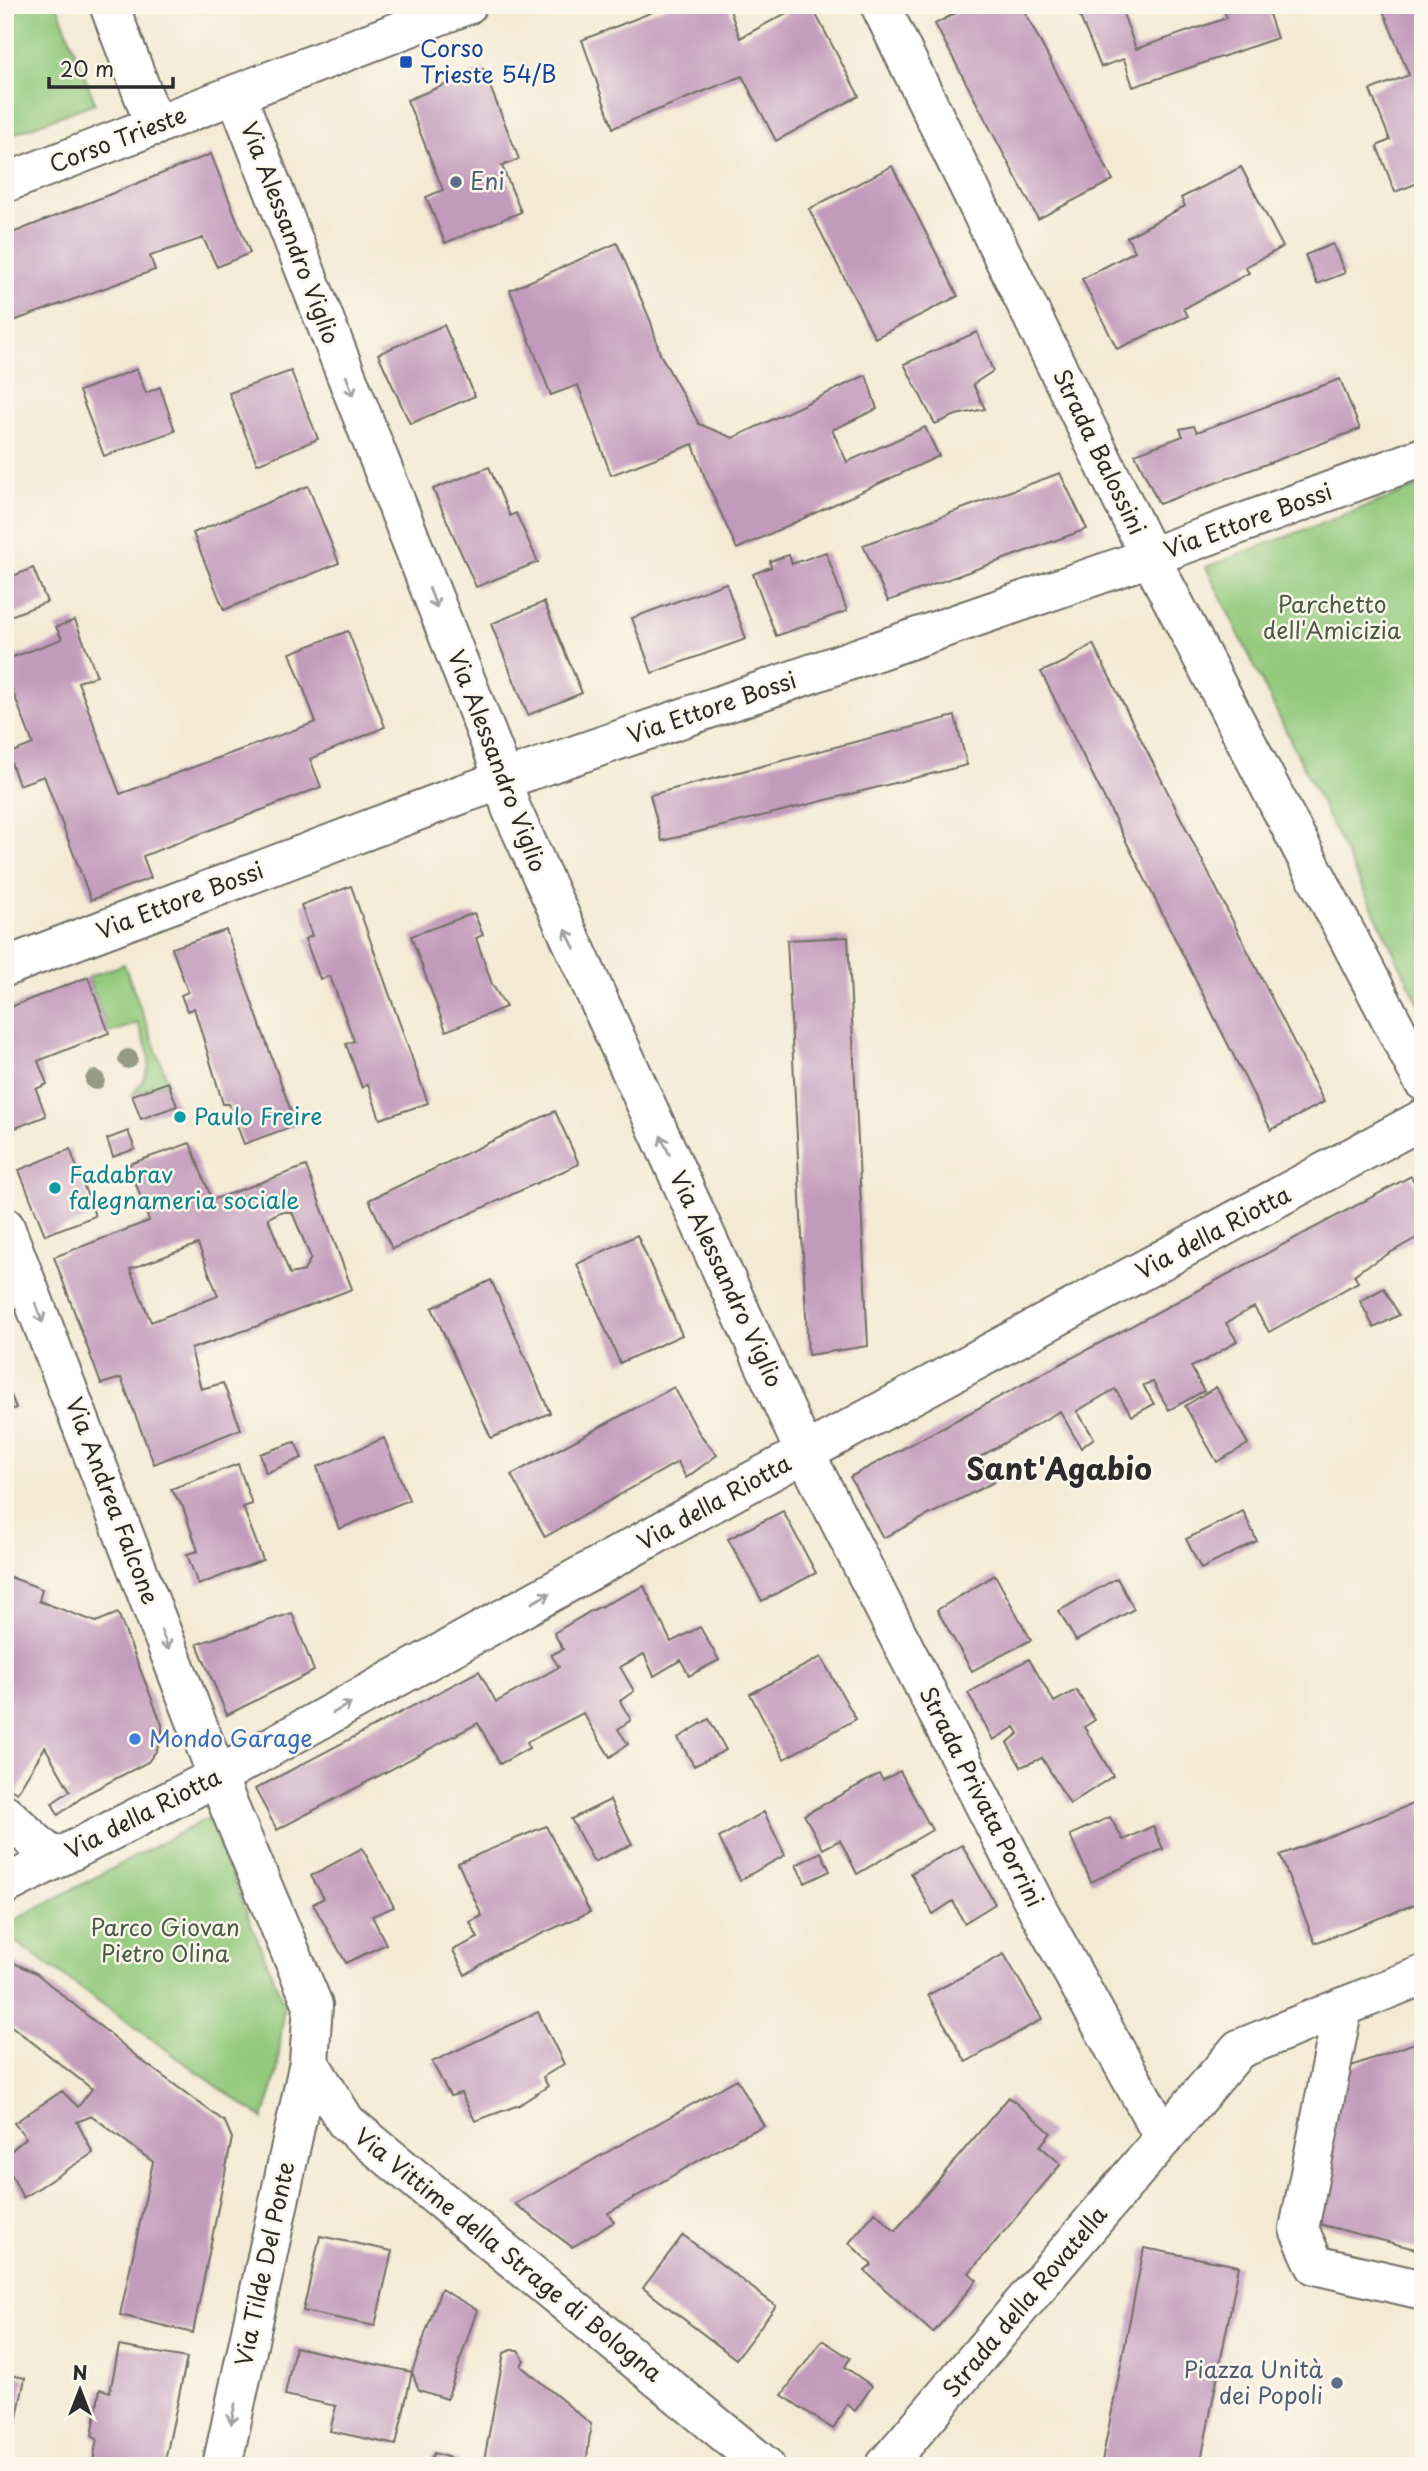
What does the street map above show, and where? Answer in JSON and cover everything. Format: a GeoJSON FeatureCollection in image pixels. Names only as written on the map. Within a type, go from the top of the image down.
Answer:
{"type":"FeatureCollection","features":[{"type":"Feature","properties":{"kind":"street"},"geometry":{"type":"LineString","coordinates":[[109,5],[155,126]]}},
{"type":"Feature","properties":{"kind":"street","name":"Corso Trieste"},"geometry":{"type":"LineString","coordinates":[[5,183],[467,5]]}},
{"type":"Feature","properties":{"kind":"street","name":"Strada Balossini"},"geometry":{"type":"LineString","coordinates":[[880,5],[1150,557],[1423,1081]]}},
{"type":"Feature","properties":{"kind":"street","name":"Via Alessandro Viglio"},"geometry":{"type":"LineString","coordinates":[[236,94],[495,755],[510,808],[805,1453]]}},
{"type":"Feature","properties":{"kind":"street","name":"Via Ettore Bossi"},"geometry":{"type":"LineString","coordinates":[[5,967],[503,780],[1150,557],[1423,457]]}},
{"type":"Feature","properties":{"kind":"street","name":"Via della Riotta"},"geometry":{"type":"LineString","coordinates":[[5,1885],[218,1776],[805,1453],[1423,1119]]}},
{"type":"Feature","properties":{"kind":"street","name":"Via Andrea Falcone"},"geometry":{"type":"LineString","coordinates":[[5,1227],[218,1776]]}},
{"type":"Feature","properties":{"kind":"street","name":"Strada Privata Porrini"},"geometry":{"type":"LineString","coordinates":[[805,1453],[1037,1908],[1164,2138]]}},
{"type":"Feature","properties":{"kind":"street"},"geometry":{"type":"LineString","coordinates":[[218,1776],[313,2005],[309,2062]]}},
{"type":"Feature","properties":{"kind":"street"},"geometry":{"type":"LineString","coordinates":[[5,1814],[55,1860]]}},
{"type":"Feature","properties":{"kind":"street","name":"Strada della Rovatella"},"geometry":{"type":"LineString","coordinates":[[885,2466],[1239,2049],[1423,1975]]}},
{"type":"Feature","properties":{"kind":"street"},"geometry":{"type":"LineString","coordinates":[[1343,2007],[1299,2229],[1315,2265],[1423,2290]]}},
{"type":"Feature","properties":{"kind":"street","name":"Via Tilde Del Ponte"},"geometry":{"type":"LineString","coordinates":[[222,2466],[309,2062]]}},
{"type":"Feature","properties":{"kind":"street","name":"Via Vittime della Strage di Bologna"},"geometry":{"type":"LineString","coordinates":[[309,2062],[346,2122],[765,2466]]}},
{"type":"Feature","properties":{"kind":"green space"},"geometry":{"type":"Polygon","coordinates":[[[5,5],[57,5],[95,103],[5,137],[5,5]]]}},
{"type":"Feature","properties":{"kind":"green space","name":"Parchetto dell'Amicizia"},"geometry":{"type":"Polygon","coordinates":[[[1423,485],[1423,1012],[1206,567],[1423,485]]]}},
{"type":"Feature","properties":{"kind":"green space"},"geometry":{"type":"Polygon","coordinates":[[[124,964],[168,1082],[132,1095],[146,1076],[149,1060],[138,1023],[109,1033],[88,977],[124,964]]]}},
{"type":"Feature","properties":{"kind":"green space","name":"Parco Giovan Pietro Olina"},"geometry":{"type":"Polygon","coordinates":[[[208,1818],[284,2004],[277,2073],[263,2119],[5,1934],[5,1925],[208,1818]]]}},
{"type":"Feature","properties":{"kind":"building"},"geometry":{"type":"Polygon","coordinates":[[[670,5],[728,5],[740,38],[801,5],[811,5],[859,96],[776,141],[742,76],[613,128],[582,40],[670,5]]]}},
{"type":"Feature","properties":{"kind":"building"},"geometry":{"type":"Polygon","coordinates":[[[971,5],[1021,5],[1113,180],[1038,219],[935,24],[971,5]]]}},
{"type":"Feature","properties":{"kind":"building"},"geometry":{"type":"Polygon","coordinates":[[[1075,5],[1120,5],[1136,49],[1227,18],[1222,5],[1266,5],[1277,38],[1133,87],[1124,59],[1101,67],[1075,5]]]}},
{"type":"Feature","properties":{"kind":"building"},"geometry":{"type":"Polygon","coordinates":[[[1381,5],[1423,5],[1423,181],[1395,192],[1377,146],[1390,140],[1370,90],[1409,75],[1381,5]]]}},
{"type":"Feature","properties":{"kind":"building"},"geometry":{"type":"Polygon","coordinates":[[[483,69],[519,159],[502,166],[521,212],[445,243],[426,197],[443,190],[407,100],[483,69]]]}},
{"type":"Feature","properties":{"kind":"building"},"geometry":{"type":"Polygon","coordinates":[[[211,154],[250,253],[217,267],[203,238],[150,256],[155,270],[5,324],[5,236],[211,154]]]}},
{"type":"Feature","properties":{"kind":"building"},"geometry":{"type":"Polygon","coordinates":[[[892,166],[958,296],[875,338],[809,209],[892,166]]]}},
{"type":"Feature","properties":{"kind":"building"},"geometry":{"type":"Polygon","coordinates":[[[1241,167],[1283,247],[1245,267],[1249,273],[1183,309],[1188,316],[1117,349],[1082,279],[1135,251],[1127,237],[1185,206],[1181,198],[1241,167]]]}},
{"type":"Feature","properties":{"kind":"building"},"geometry":{"type":"Polygon","coordinates":[[[617,243],[651,322],[660,354],[699,424],[733,438],[866,375],[877,409],[832,430],[847,462],[925,427],[939,456],[737,549],[693,444],[611,475],[578,385],[551,395],[510,290],[617,243]]]}},
{"type":"Feature","properties":{"kind":"building"},"geometry":{"type":"Polygon","coordinates":[[[1333,244],[1345,273],[1317,284],[1305,255],[1333,244]]]}},
{"type":"Feature","properties":{"kind":"building"},"geometry":{"type":"Polygon","coordinates":[[[444,325],[475,396],[410,424],[378,354],[444,325]]]}},
{"type":"Feature","properties":{"kind":"building"},"geometry":{"type":"Polygon","coordinates":[[[977,332],[993,371],[973,384],[985,409],[956,415],[935,424],[904,364],[977,332]]]}},
{"type":"Feature","properties":{"kind":"building"},"geometry":{"type":"Polygon","coordinates":[[[137,369],[146,393],[160,387],[175,431],[104,456],[79,391],[137,369]]]}},
{"type":"Feature","properties":{"kind":"building"},"geometry":{"type":"Polygon","coordinates":[[[291,371],[318,439],[257,464],[229,393],[291,371]]]}},
{"type":"Feature","properties":{"kind":"building"},"geometry":{"type":"Polygon","coordinates":[[[1340,379],[1360,429],[1159,504],[1135,454],[1183,436],[1180,429],[1194,426],[1197,432],[1340,379]]]}},
{"type":"Feature","properties":{"kind":"building"},"geometry":{"type":"Polygon","coordinates":[[[489,467],[510,516],[516,513],[538,562],[476,587],[433,489],[489,467]]]}},
{"type":"Feature","properties":{"kind":"building"},"geometry":{"type":"Polygon","coordinates":[[[1060,473],[1087,529],[888,601],[863,545],[1060,473]]]}},
{"type":"Feature","properties":{"kind":"building"},"geometry":{"type":"Polygon","coordinates":[[[308,486],[339,563],[224,610],[193,533],[308,486]]]}},
{"type":"Feature","properties":{"kind":"building"},"geometry":{"type":"Polygon","coordinates":[[[826,552],[847,611],[776,636],[753,574],[771,567],[770,561],[789,555],[792,564],[826,552]]]}},
{"type":"Feature","properties":{"kind":"building"},"geometry":{"type":"Polygon","coordinates":[[[33,568],[47,602],[5,618],[5,579],[33,568]]]}},
{"type":"Feature","properties":{"kind":"building"},"geometry":{"type":"Polygon","coordinates":[[[726,583],[746,639],[652,673],[632,618],[726,583]]]}},
{"type":"Feature","properties":{"kind":"building"},"geometry":{"type":"Polygon","coordinates":[[[544,602],[582,693],[528,715],[491,624],[544,602]]]}},
{"type":"Feature","properties":{"kind":"building"},"geometry":{"type":"Polygon","coordinates":[[[75,620],[97,676],[78,682],[120,794],[316,722],[290,653],[348,631],[385,727],[310,759],[321,787],[143,856],[151,878],[91,900],[44,776],[19,785],[8,754],[33,744],[5,671],[5,660],[62,639],[56,627],[75,620]]]}},
{"type":"Feature","properties":{"kind":"building"},"geometry":{"type":"Polygon","coordinates":[[[1093,644],[1324,1102],[1271,1130],[1041,672],[1093,644]]]}},
{"type":"Feature","properties":{"kind":"building"},"geometry":{"type":"Polygon","coordinates":[[[955,716],[967,765],[662,841],[650,795],[955,716]]]}},
{"type":"Feature","properties":{"kind":"building"},"geometry":{"type":"Polygon","coordinates":[[[351,886],[428,1103],[380,1119],[368,1084],[362,1088],[346,1044],[354,1041],[330,976],[320,979],[305,939],[312,936],[301,905],[351,886]]]}},
{"type":"Feature","properties":{"kind":"building"},"geometry":{"type":"Polygon","coordinates":[[[474,913],[483,935],[476,938],[492,984],[506,1007],[446,1031],[411,936],[474,913]]]}},
{"type":"Feature","properties":{"kind":"building"},"geometry":{"type":"Polygon","coordinates":[[[226,930],[296,1125],[244,1144],[229,1104],[223,1104],[194,1008],[187,1011],[181,995],[188,992],[172,948],[226,930]]]}},
{"type":"Feature","properties":{"kind":"building"},"geometry":{"type":"Polygon","coordinates":[[[848,937],[868,1346],[808,1355],[787,940],[848,937]]]}},
{"type":"Feature","properties":{"kind":"building"},"geometry":{"type":"Polygon","coordinates":[[[88,977],[109,1033],[38,1061],[47,1084],[36,1089],[46,1116],[5,1132],[5,1009],[88,977]]]}},
{"type":"Feature","properties":{"kind":"building"},"geometry":{"type":"Polygon","coordinates":[[[168,1082],[177,1106],[141,1119],[132,1095],[168,1082]]]}},
{"type":"Feature","properties":{"kind":"building"},"geometry":{"type":"Polygon","coordinates":[[[555,1111],[579,1164],[392,1249],[369,1200],[555,1111]]]}},
{"type":"Feature","properties":{"kind":"building"},"geometry":{"type":"Polygon","coordinates":[[[128,1131],[135,1149],[113,1157],[107,1139],[128,1131]]]}},
{"type":"Feature","properties":{"kind":"building"},"geometry":{"type":"Polygon","coordinates":[[[190,1143],[212,1200],[306,1166],[352,1289],[191,1349],[201,1389],[223,1383],[241,1429],[154,1464],[121,1378],[101,1384],[54,1257],[149,1221],[129,1164],[190,1143]],[[280,1212],[268,1218],[290,1274],[304,1271],[311,1258],[292,1212],[280,1212]],[[198,1244],[130,1269],[151,1322],[218,1296],[198,1244]]]}},
{"type":"Feature","properties":{"kind":"building","name":"Fadabrav falegnameria sociale"},"geometry":{"type":"Polygon","coordinates":[[[70,1149],[95,1216],[45,1235],[19,1170],[70,1149]]]}},
{"type":"Feature","properties":{"kind":"building"},"geometry":{"type":"Polygon","coordinates":[[[1411,1176],[1423,1198],[1423,1234],[1362,1269],[1354,1275],[1358,1282],[1269,1332],[1254,1307],[1226,1323],[1237,1341],[1191,1367],[1204,1391],[1169,1410],[1153,1382],[1143,1385],[1154,1404],[1132,1416],[1115,1389],[1077,1411],[1094,1438],[1081,1448],[1060,1411],[978,1458],[994,1482],[883,1538],[850,1477],[1411,1176]]]}},
{"type":"Feature","properties":{"kind":"building"},"geometry":{"type":"Polygon","coordinates":[[[637,1235],[682,1335],[620,1363],[577,1264],[637,1235]]]}},
{"type":"Feature","properties":{"kind":"building"},"geometry":{"type":"Polygon","coordinates":[[[491,1280],[550,1413],[491,1438],[432,1308],[491,1280]]]}},
{"type":"Feature","properties":{"kind":"building"},"geometry":{"type":"Polygon","coordinates":[[[1384,1288],[1399,1315],[1374,1328],[1360,1301],[1384,1288]]]}},
{"type":"Feature","properties":{"kind":"building"},"geometry":{"type":"Polygon","coordinates":[[[5,1381],[16,1408],[5,1412],[5,1381]]]}},
{"type":"Feature","properties":{"kind":"building"},"geometry":{"type":"Polygon","coordinates":[[[674,1387],[699,1433],[717,1455],[686,1478],[678,1462],[545,1537],[511,1475],[674,1387]]]}},
{"type":"Feature","properties":{"kind":"building"},"geometry":{"type":"Polygon","coordinates":[[[1216,1387],[1248,1444],[1217,1462],[1185,1406],[1216,1387]]]}},
{"type":"Feature","properties":{"kind":"building"},"geometry":{"type":"Polygon","coordinates":[[[384,1438],[409,1500],[339,1529],[317,1467],[384,1438]]]}},
{"type":"Feature","properties":{"kind":"building"},"geometry":{"type":"Polygon","coordinates":[[[295,1442],[302,1458],[266,1473],[260,1454],[295,1442]]]}},
{"type":"Feature","properties":{"kind":"building"},"geometry":{"type":"Polygon","coordinates":[[[238,1464],[252,1504],[243,1507],[263,1560],[198,1585],[187,1554],[198,1551],[183,1507],[171,1489],[238,1464]]]}},
{"type":"Feature","properties":{"kind":"building"},"geometry":{"type":"Polygon","coordinates":[[[783,1511],[816,1573],[762,1601],[728,1539],[783,1511]]]}},
{"type":"Feature","properties":{"kind":"building"},"geometry":{"type":"Polygon","coordinates":[[[1243,1511],[1257,1541],[1201,1569],[1186,1539],[1243,1511]]]}},
{"type":"Feature","properties":{"kind":"building"},"geometry":{"type":"Polygon","coordinates":[[[5,1575],[42,1589],[39,1601],[96,1622],[118,1613],[162,1725],[157,1750],[148,1762],[88,1793],[58,1815],[52,1803],[70,1791],[45,1747],[17,1793],[5,1786],[5,1691],[9,1681],[5,1680],[5,1575]]]}},
{"type":"Feature","properties":{"kind":"building"},"geometry":{"type":"Polygon","coordinates":[[[995,1575],[1031,1640],[972,1671],[937,1610],[995,1575]]]}},
{"type":"Feature","properties":{"kind":"building"},"geometry":{"type":"Polygon","coordinates":[[[1117,1578],[1134,1609],[1076,1641],[1059,1611],[1117,1578]]]}},
{"type":"Feature","properties":{"kind":"building"},"geometry":{"type":"Polygon","coordinates":[[[644,1586],[671,1642],[700,1627],[719,1660],[689,1676],[681,1660],[654,1676],[644,1654],[620,1667],[634,1691],[620,1701],[631,1720],[618,1729],[628,1744],[610,1757],[583,1713],[527,1742],[529,1748],[500,1764],[478,1723],[277,1830],[255,1789],[479,1671],[496,1702],[559,1667],[551,1655],[563,1649],[554,1633],[591,1611],[644,1586]]]}},
{"type":"Feature","properties":{"kind":"building"},"geometry":{"type":"Polygon","coordinates":[[[292,1613],[314,1671],[227,1715],[197,1644],[292,1613]]]}},
{"type":"Feature","properties":{"kind":"building"},"geometry":{"type":"Polygon","coordinates":[[[821,1657],[856,1719],[784,1759],[750,1694],[821,1657]]]}},
{"type":"Feature","properties":{"kind":"building"},"geometry":{"type":"Polygon","coordinates":[[[1029,1659],[1054,1702],[1076,1690],[1095,1720],[1084,1727],[1113,1776],[1070,1804],[1042,1758],[1021,1767],[1007,1743],[1019,1733],[1015,1727],[993,1740],[968,1693],[1029,1659]]]}},
{"type":"Feature","properties":{"kind":"building"},"geometry":{"type":"Polygon","coordinates":[[[709,1719],[726,1750],[694,1766],[678,1738],[709,1719]]]}},
{"type":"Feature","properties":{"kind":"building"},"geometry":{"type":"Polygon","coordinates":[[[900,1771],[932,1830],[857,1874],[840,1840],[823,1849],[804,1815],[879,1774],[883,1780],[900,1771]]]}},
{"type":"Feature","properties":{"kind":"building"},"geometry":{"type":"Polygon","coordinates":[[[610,1800],[632,1844],[594,1862],[571,1819],[610,1800]]]}},
{"type":"Feature","properties":{"kind":"building"},"geometry":{"type":"Polygon","coordinates":[[[1423,1800],[1423,1901],[1315,1943],[1280,1855],[1423,1800]]]}},
{"type":"Feature","properties":{"kind":"building"},"geometry":{"type":"Polygon","coordinates":[[[764,1812],[785,1855],[740,1880],[719,1838],[764,1812]]]}},
{"type":"Feature","properties":{"kind":"building"},"geometry":{"type":"Polygon","coordinates":[[[1110,1817],[1123,1840],[1153,1826],[1163,1849],[1091,1882],[1070,1835],[1110,1817]]]}},
{"type":"Feature","properties":{"kind":"building"},"geometry":{"type":"Polygon","coordinates":[[[546,1826],[590,1912],[499,1953],[465,1975],[453,1950],[478,1938],[470,1922],[482,1916],[458,1863],[546,1826]]]}},
{"type":"Feature","properties":{"kind":"building"},"geometry":{"type":"Polygon","coordinates":[[[962,1845],[995,1904],[964,1923],[953,1901],[933,1914],[911,1873],[962,1845]]]}},
{"type":"Feature","properties":{"kind":"building"},"geometry":{"type":"Polygon","coordinates":[[[362,1848],[394,1907],[372,1916],[386,1944],[346,1963],[313,1904],[324,1898],[311,1876],[362,1848]]]}},
{"type":"Feature","properties":{"kind":"building"},"geometry":{"type":"Polygon","coordinates":[[[821,1852],[830,1871],[805,1883],[796,1865],[821,1852]]]}},
{"type":"Feature","properties":{"kind":"building"},"geometry":{"type":"Polygon","coordinates":[[[1004,1954],[1042,2019],[966,2062],[928,1995],[1004,1954]]]}},
{"type":"Feature","properties":{"kind":"building"},"geometry":{"type":"Polygon","coordinates":[[[5,1959],[36,1973],[141,2060],[225,2122],[232,2138],[193,2333],[120,2315],[153,2162],[92,2116],[77,2122],[93,2153],[23,2198],[5,2162],[5,2151],[7,2154],[26,2138],[14,2123],[62,2091],[78,2107],[92,2089],[5,2021],[5,1959]]]}},
{"type":"Feature","properties":{"kind":"building"},"geometry":{"type":"Polygon","coordinates":[[[538,2012],[564,2064],[543,2077],[548,2086],[519,2105],[475,2121],[461,2093],[450,2096],[432,2062],[538,2012]]]}},
{"type":"Feature","properties":{"kind":"building"},"geometry":{"type":"Polygon","coordinates":[[[1423,2040],[1423,2251],[1311,2222],[1346,2068],[1423,2040]]]}},
{"type":"Feature","properties":{"kind":"building"},"geometry":{"type":"Polygon","coordinates":[[[737,2079],[764,2126],[738,2138],[608,2213],[614,2222],[572,2247],[515,2204],[737,2079]]]}},
{"type":"Feature","properties":{"kind":"building"},"geometry":{"type":"Polygon","coordinates":[[[1009,2097],[1051,2133],[1040,2146],[1061,2164],[969,2273],[977,2280],[933,2333],[865,2271],[872,2265],[849,2243],[875,2212],[895,2231],[1009,2097]]]}},
{"type":"Feature","properties":{"kind":"building"},"geometry":{"type":"Polygon","coordinates":[[[683,2235],[776,2306],[736,2359],[643,2288],[683,2235]]]}},
{"type":"Feature","properties":{"kind":"building"},"geometry":{"type":"Polygon","coordinates":[[[320,2236],[392,2251],[375,2326],[303,2311],[320,2236]]]}},
{"type":"Feature","properties":{"kind":"building"},"geometry":{"type":"Polygon","coordinates":[[[1144,2248],[1239,2266],[1200,2466],[1101,2466],[1144,2248]]]}},
{"type":"Feature","properties":{"kind":"building"},"geometry":{"type":"Polygon","coordinates":[[[441,2289],[477,2310],[447,2399],[419,2390],[412,2372],[441,2289]]]}},
{"type":"Feature","properties":{"kind":"building"},"geometry":{"type":"Polygon","coordinates":[[[822,2340],[850,2358],[845,2367],[872,2386],[855,2411],[847,2404],[833,2429],[782,2395],[822,2340]]]}},
{"type":"Feature","properties":{"kind":"building"},"geometry":{"type":"Polygon","coordinates":[[[119,2346],[187,2358],[164,2466],[92,2466],[97,2439],[92,2436],[100,2389],[110,2392],[119,2346]]]}},
{"type":"Feature","properties":{"kind":"building"},"geometry":{"type":"Polygon","coordinates":[[[295,2347],[412,2372],[396,2445],[330,2431],[336,2406],[285,2395],[295,2347]]]}},
{"type":"Feature","properties":{"kind":"building"},"geometry":{"type":"Polygon","coordinates":[[[518,2350],[524,2360],[521,2366],[591,2424],[586,2466],[483,2466],[504,2353],[518,2350]]]}},
{"type":"Feature","properties":{"kind":"building"},"geometry":{"type":"Polygon","coordinates":[[[5,2374],[25,2378],[8,2461],[5,2460],[5,2374]]]}},
{"type":"Feature","properties":{"kind":"building"},"geometry":{"type":"Polygon","coordinates":[[[434,2453],[473,2465],[473,2466],[427,2466],[434,2453]]]}},
{"type":"Feature","properties":{"kind":"place","name":"Corso Trieste 54/B"},"geometry":{"type":"Point","coordinates":[406,62]}},
{"type":"Feature","properties":{"kind":"place","name":"Eni"},"geometry":{"type":"Point","coordinates":[456,182]}},
{"type":"Feature","properties":{"kind":"place","name":"Paulo Freire"},"geometry":{"type":"Point","coordinates":[180,1117]}},
{"type":"Feature","properties":{"kind":"place","name":"Fadabrav falegnameria sociale"},"geometry":{"type":"Point","coordinates":[55,1188]}},
{"type":"Feature","properties":{"kind":"place","name":"Mondo Garage"},"geometry":{"type":"Point","coordinates":[135,1739]}},
{"type":"Feature","properties":{"kind":"place","name":"Piazza Unità dei Popoli"},"geometry":{"type":"Point","coordinates":[1337,2383]}},
{"type":"Feature","properties":{"kind":"district","name":"Sant'Agabio"},"geometry":{"type":"Point","coordinates":[1059,1470]}}]}
